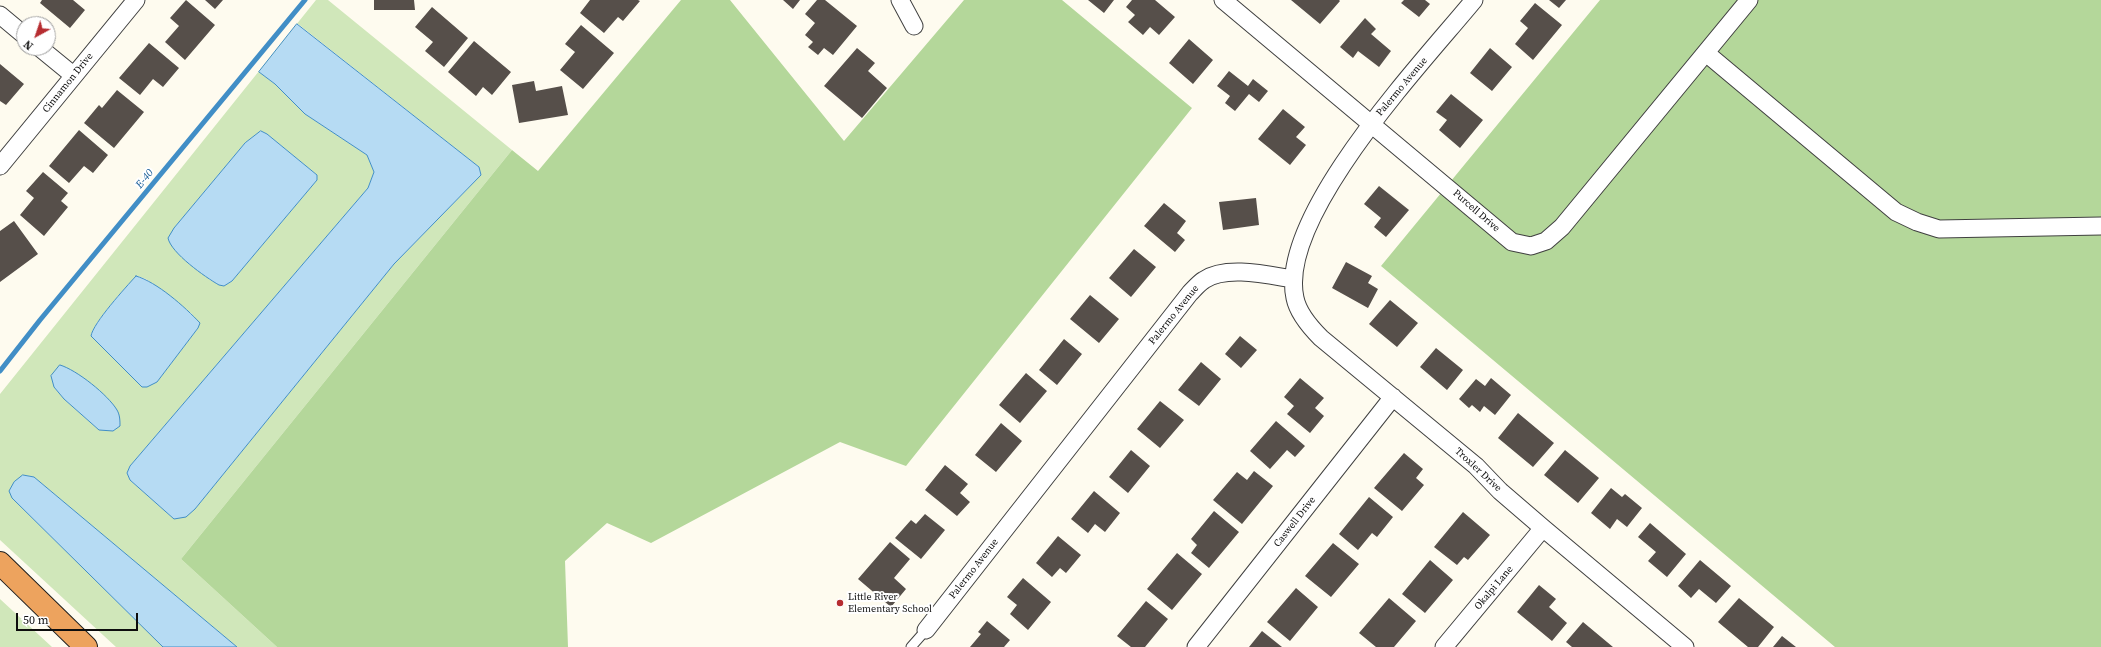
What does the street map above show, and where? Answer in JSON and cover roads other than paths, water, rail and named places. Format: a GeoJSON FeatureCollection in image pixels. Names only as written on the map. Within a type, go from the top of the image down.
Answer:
{"type":"FeatureCollection","features":[{"type":"Feature","properties":{"kind":"highway"},"geometry":{"type":"LineString","coordinates":[[0,563],[83,644]]}},
{"type":"Feature","properties":{"kind":"highway"},"geometry":{"type":"LineString","coordinates":[[0,571],[83,644]]}},
{"type":"Feature","properties":{"kind":"street","name":"Cinnamon Drive"},"geometry":{"type":"LineString","coordinates":[[0,166],[73,75],[136,0]]}},
{"type":"Feature","properties":{"kind":"street"},"geometry":{"type":"LineString","coordinates":[[900,0],[914,26]]}},
{"type":"Feature","properties":{"kind":"street","name":"Purcell Drive"},"geometry":{"type":"LineString","coordinates":[[1223,0],[1512,242],[1531,246],[1546,241],[1562,227],[1749,0]]}},
{"type":"Feature","properties":{"kind":"street","name":"Palermo Avenue"},"geometry":{"type":"LineString","coordinates":[[926,630],[1190,293],[1204,280],[1222,273],[1250,272],[1293,278],[1307,228],[1327,188],[1348,155],[1474,0]]}},
{"type":"Feature","properties":{"kind":"street"},"geometry":{"type":"LineString","coordinates":[[0,15],[16,28]]}},
{"type":"Feature","properties":{"kind":"street"},"geometry":{"type":"LineString","coordinates":[[1706,53],[1896,212],[1917,222],[1939,229],[2101,226]]}},
{"type":"Feature","properties":{"kind":"street"},"geometry":{"type":"LineString","coordinates":[[50,56],[73,75]]}},
{"type":"Feature","properties":{"kind":"street","name":"Troxler Drive"},"geometry":{"type":"LineString","coordinates":[[1293,278],[1295,298],[1310,327],[1321,338],[1476,466],[1500,491],[1685,647]]}},
{"type":"Feature","properties":{"kind":"street","name":"Caswell Drive"},"geometry":{"type":"LineString","coordinates":[[1196,647],[1393,397]]}},
{"type":"Feature","properties":{"kind":"street","name":"Okalpi Lane"},"geometry":{"type":"LineString","coordinates":[[1444,647],[1543,528]]}},
{"type":"Feature","properties":{"kind":"lane"},"geometry":{"type":"LineString","coordinates":[[911,647],[926,630]]}},
{"type":"Feature","properties":{"kind":"water"},"geometry":{"type":"Polygon","coordinates":[[[297,24],[479,167],[481,175],[394,264],[195,509],[186,517],[174,519],[130,480],[127,473],[130,466],[368,188],[374,172],[367,155],[305,114],[275,84],[259,72],[297,24]]]}},
{"type":"Feature","properties":{"kind":"water"},"geometry":{"type":"Polygon","coordinates":[[[261,131],[267,134],[317,175],[317,180],[232,281],[224,286],[219,285],[198,271],[175,251],[168,238],[174,228],[245,143],[261,131]]]}},
{"type":"Feature","properties":{"kind":"water"},"geometry":{"type":"Polygon","coordinates":[[[136,276],[162,289],[200,323],[198,328],[157,382],[147,387],[142,387],[91,336],[103,314],[136,276]]]}},
{"type":"Feature","properties":{"kind":"water"},"geometry":{"type":"Polygon","coordinates":[[[60,365],[83,377],[107,397],[118,412],[120,426],[113,431],[99,430],[64,399],[54,387],[51,376],[60,365]]]}},
{"type":"Feature","properties":{"kind":"water"},"geometry":{"type":"Polygon","coordinates":[[[23,475],[34,477],[237,647],[163,647],[12,498],[9,491],[14,482],[23,475]]]}},
{"type":"Feature","properties":{"kind":"waterway","name":"E-40"},"geometry":{"type":"LineString","coordinates":[[0,371],[40,320],[305,0]]}},
{"type":"Feature","properties":{"kind":"place","name":"Little River Elementary School"},"geometry":{"type":"Point","coordinates":[840,603]}}]}
